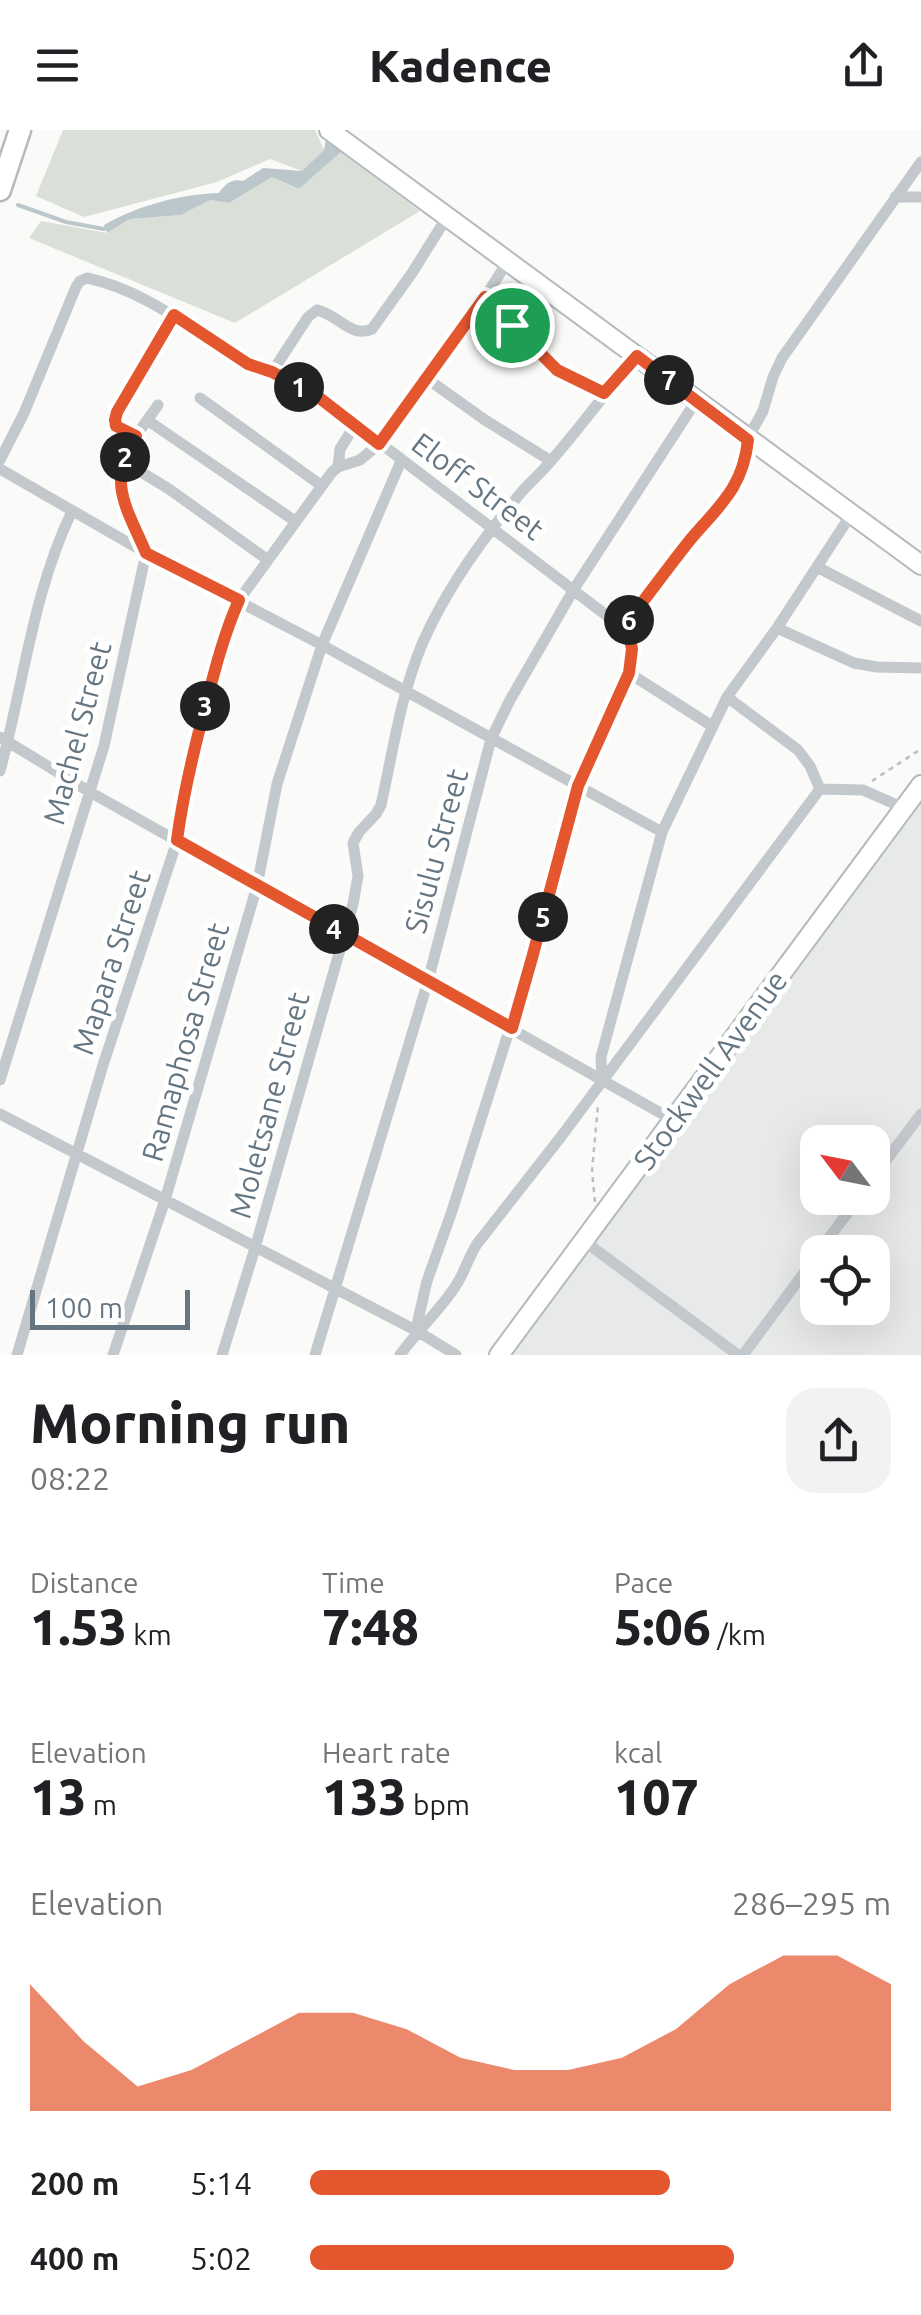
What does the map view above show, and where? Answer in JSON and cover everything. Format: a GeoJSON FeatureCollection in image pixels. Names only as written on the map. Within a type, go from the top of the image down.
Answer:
{"type":"FeatureCollection","features":[{"type":"Feature","properties":{"kind":"highway"},"geometry":{"type":"LineString","coordinates":[[0,190],[20,130]]}},
{"type":"Feature","properties":{"kind":"street"},"geometry":{"type":"LineString","coordinates":[[330,131],[921,566]]}},
{"type":"Feature","properties":{"kind":"street"},"geometry":{"type":"LineString","coordinates":[[418,1331],[427,1281],[512,1028],[578,786],[629,673],[632,649],[623,628],[692,538],[721,508],[743,467],[748,440],[782,358],[921,162]]}},
{"type":"Feature","properties":{"kind":"street"},"geometry":{"type":"LineString","coordinates":[[895,198],[921,197]]}},
{"type":"Feature","properties":{"kind":"street"},"geometry":{"type":"LineString","coordinates":[[272,372],[308,317],[317,310],[359,332],[372,328],[447,217]]}},
{"type":"Feature","properties":{"kind":"street","name":"Mapara Street"},"geometry":{"type":"LineString","coordinates":[[17,1355],[131,975],[177,840],[198,736],[227,628],[239,600],[338,468],[360,460],[379,444],[508,261]]}},
{"type":"Feature","properties":{"kind":"street","name":"Eloff Street"},"geometry":{"type":"LineString","coordinates":[[0,460],[24,413],[76,287],[90,278],[174,315],[248,364],[317,396],[623,628]]}},
{"type":"Feature","properties":{"kind":"street"},"geometry":{"type":"LineString","coordinates":[[485,297],[557,370],[604,393]]}},
{"type":"Feature","properties":{"kind":"street"},"geometry":{"type":"LineString","coordinates":[[136,436],[115,425],[117,412],[174,315]]}},
{"type":"Feature","properties":{"kind":"street","name":"Moletsane Street"},"geometry":{"type":"LineString","coordinates":[[222,1355],[358,876],[353,843],[381,805],[406,692],[422,646],[440,606],[493,529],[637,356]]}},
{"type":"Feature","properties":{"kind":"street"},"geometry":{"type":"LineString","coordinates":[[426,378],[551,462]]}},
{"type":"Feature","properties":{"kind":"street"},"geometry":{"type":"LineString","coordinates":[[200,398],[322,486]]}},
{"type":"Feature","properties":{"kind":"street","name":"Sisulu Street"},"geometry":{"type":"LineString","coordinates":[[315,1355],[428,981],[491,739],[574,589],[696,401]]}},
{"type":"Feature","properties":{"kind":"street"},"geometry":{"type":"LineString","coordinates":[[146,553],[120,484],[123,461],[158,404]]}},
{"type":"Feature","properties":{"kind":"street"},"geometry":{"type":"LineString","coordinates":[[147,420],[296,521]]}},
{"type":"Feature","properties":{"kind":"street"},"geometry":{"type":"LineString","coordinates":[[338,468],[340,449],[356,425]]}},
{"type":"Feature","properties":{"kind":"street"},"geometry":{"type":"LineString","coordinates":[[123,461],[268,560]]}},
{"type":"Feature","properties":{"kind":"street","name":"Ramaphosa Street"},"geometry":{"type":"LineString","coordinates":[[113,1355],[165,1200],[257,886],[277,784],[322,645],[401,461]]}},
{"type":"Feature","properties":{"kind":"street"},"geometry":{"type":"LineString","coordinates":[[0,470],[662,832]]}},
{"type":"Feature","properties":{"kind":"street"},"geometry":{"type":"LineString","coordinates":[[0,770],[42,586],[72,511]]}},
{"type":"Feature","properties":{"kind":"street"},"geometry":{"type":"LineString","coordinates":[[602,1079],[600,1057],[662,832],[728,697],[852,513]]}},
{"type":"Feature","properties":{"kind":"street","name":"Machel Street"},"geometry":{"type":"LineString","coordinates":[[0,1080],[104,746],[146,553]]}},
{"type":"Feature","properties":{"kind":"street"},"geometry":{"type":"LineString","coordinates":[[817,567],[921,621]]}},
{"type":"Feature","properties":{"kind":"street"},"geometry":{"type":"LineString","coordinates":[[778,628],[854,663],[921,668]]}},
{"type":"Feature","properties":{"kind":"street"},"geometry":{"type":"LineString","coordinates":[[629,673],[712,726]]}},
{"type":"Feature","properties":{"kind":"street"},"geometry":{"type":"LineString","coordinates":[[728,697],[798,750],[820,789]]}},
{"type":"Feature","properties":{"kind":"street"},"geometry":{"type":"LineString","coordinates":[[4,739],[90,792],[673,1120]]}},
{"type":"Feature","properties":{"kind":"street","name":"Stockwell Avenue"},"geometry":{"type":"LineString","coordinates":[[499,1355],[921,785]]}},
{"type":"Feature","properties":{"kind":"street"},"geometry":{"type":"LineString","coordinates":[[820,789],[857,789],[904,808]]}},
{"type":"Feature","properties":{"kind":"street"},"geometry":{"type":"LineString","coordinates":[[400,1355],[458,1282],[477,1244],[820,789]]}},
{"type":"Feature","properties":{"kind":"street"},"geometry":{"type":"LineString","coordinates":[[0,1114],[418,1331],[456,1355]]}},
{"type":"Feature","properties":{"kind":"street"},"geometry":{"type":"LineString","coordinates":[[890,1155],[921,1114]]}},
{"type":"Feature","properties":{"kind":"street"},"geometry":{"type":"LineString","coordinates":[[584,1241],[740,1355],[800,1277]]}},
{"type":"Feature","properties":{"kind":"path"},"geometry":{"type":"LineString","coordinates":[[857,789],[884,776],[921,749]]}},
{"type":"Feature","properties":{"kind":"path"},"geometry":{"type":"LineString","coordinates":[[596,1224],[593,1145],[602,1079]]}},
{"type":"Feature","properties":{"kind":"shaded area"},"geometry":{"type":"Polygon","coordinates":[[[63,130],[315,130],[324,150],[302,171],[270,159],[217,182],[84,217],[36,196],[63,130]]]}},
{"type":"Feature","properties":{"kind":"shaded area"},"geometry":{"type":"Polygon","coordinates":[[[326,139],[341,152],[299,189],[272,177],[229,203],[210,200],[181,215],[130,219],[107,233],[104,225],[130,212],[174,199],[219,193],[229,183],[243,181],[263,168],[302,171],[324,150],[326,139]]]}},
{"type":"Feature","properties":{"kind":"shaded area"},"geometry":{"type":"Polygon","coordinates":[[[341,152],[420,211],[235,323],[29,238],[41,221],[107,233],[130,219],[181,215],[210,200],[229,203],[272,177],[299,189],[341,152]]]}},
{"type":"Feature","properties":{"kind":"shaded area"},"geometry":{"type":"Polygon","coordinates":[[[921,798],[921,1355],[511,1355],[921,798]]]}},
{"type":"Feature","properties":{"kind":"waterway"},"geometry":{"type":"LineString","coordinates":[[18,205],[66,222],[104,229],[109,226]]}},
{"type":"Feature","properties":{"kind":"route"},"geometry":{"type":"LineString","coordinates":[[485,297],[512,325],[557,370],[604,393],[637,356],[748,440],[743,467],[721,508],[692,538],[623,628],[632,649],[629,673],[578,786],[512,1028],[177,840],[198,736],[227,628],[239,600],[146,553],[120,484],[123,461],[136,436],[116,426],[115,420],[174,315],[248,364],[317,396],[379,444],[485,297]]}}]}
